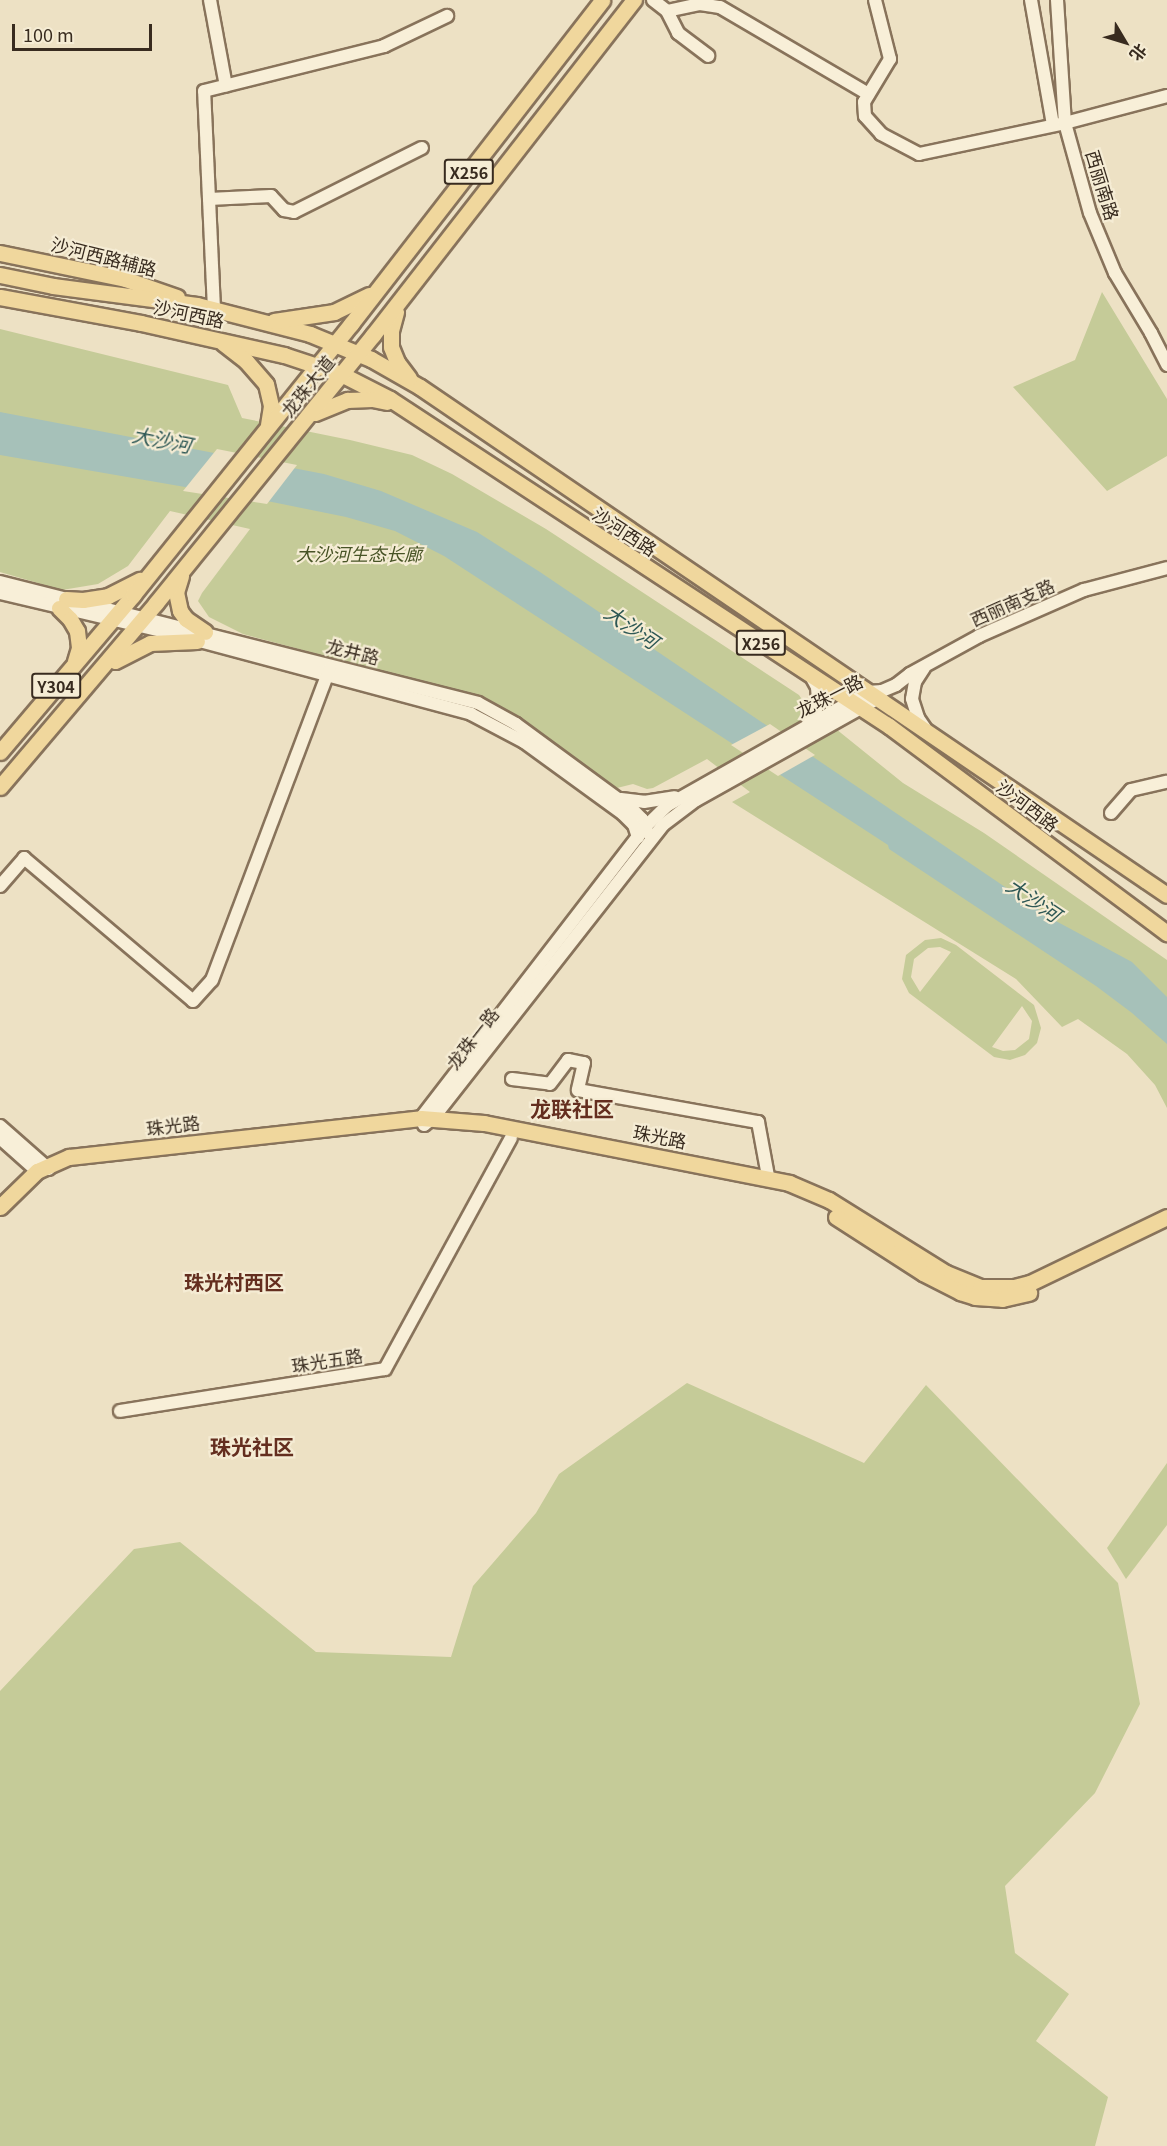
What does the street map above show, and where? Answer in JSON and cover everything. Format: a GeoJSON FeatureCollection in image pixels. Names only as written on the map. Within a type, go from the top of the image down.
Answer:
{"type":"FeatureCollection","features":[{"type":"Feature","properties":{"kind":"main road","name":"龙珠大道"},"geometry":{"type":"LineString","coordinates":[[0,752],[116,615],[336,343],[602,0]]}},
{"type":"Feature","properties":{"kind":"main road","name":"龙珠大道"},"geometry":{"type":"LineString","coordinates":[[0,787],[184,570],[359,353],[634,0]]}},
{"type":"Feature","properties":{"kind":"main road","name":"沙河西路辅路"},"geometry":{"type":"LineString","coordinates":[[0,253],[125,279],[197,305]]}},
{"type":"Feature","properties":{"kind":"main road","name":"沙河西路"},"geometry":{"type":"LineString","coordinates":[[0,275],[53,286],[197,305],[336,343],[359,353],[420,387],[876,694],[931,736],[1167,895]]}},
{"type":"Feature","properties":{"kind":"main road"},"geometry":{"type":"LineString","coordinates":[[257,320],[282,320],[322,315],[350,306],[379,288]]}},
{"type":"Feature","properties":{"kind":"main road","name":"X256"},"geometry":{"type":"LineString","coordinates":[[407,292],[393,320],[390,342],[400,368],[420,387]]}},
{"type":"Feature","properties":{"kind":"main road","name":"沙河西路"},"geometry":{"type":"LineString","coordinates":[[0,297],[212,338],[318,365],[341,374],[402,407],[856,705],[1167,933]]}},
{"type":"Feature","properties":{"kind":"main road"},"geometry":{"type":"LineString","coordinates":[[212,338],[240,356],[262,378],[271,406],[267,428]]}},
{"type":"Feature","properties":{"kind":"main road"},"geometry":{"type":"LineString","coordinates":[[305,420],[319,410],[348,400],[372,399],[402,407]]}},
{"type":"Feature","properties":{"kind":"main road"},"geometry":{"type":"LineString","coordinates":[[184,570],[176,592],[180,610],[201,636]]}},
{"type":"Feature","properties":{"kind":"main road"},"geometry":{"type":"LineString","coordinates":[[70,669],[79,648],[79,640],[62,604],[108,596],[150,573]]}},
{"type":"Feature","properties":{"kind":"main road"},"geometry":{"type":"LineString","coordinates":[[88,684],[114,661],[136,648],[166,640],[201,636]]}},
{"type":"Feature","properties":{"kind":"main road","name":"珠光路"},"geometry":{"type":"LineString","coordinates":[[426,1120],[779,1189],[822,1208],[941,1284],[960,1292],[988,1299],[1015,1298],[1041,1289],[1167,1228]]}},
{"type":"Feature","properties":{"kind":"main road","name":"珠光路"},"geometry":{"type":"LineString","coordinates":[[43,1168],[426,1120],[484,1122],[768,1176],[829,1200],[964,1282],[996,1289],[1030,1283],[1167,1217]]}},
{"type":"Feature","properties":{"kind":"main road"},"geometry":{"type":"LineString","coordinates":[[0,1207],[43,1168]]}},
{"type":"Feature","properties":{"kind":"street"},"geometry":{"type":"LineString","coordinates":[[210,0],[226,86]]}},
{"type":"Feature","properties":{"kind":"street"},"geometry":{"type":"LineString","coordinates":[[654,0],[667,11],[678,33],[708,56]]}},
{"type":"Feature","properties":{"kind":"street"},"geometry":{"type":"LineString","coordinates":[[875,0],[890,59],[868,94],[863,109],[873,128],[889,140],[919,154],[1059,124],[1167,96]]}},
{"type":"Feature","properties":{"kind":"street"},"geometry":{"type":"LineString","coordinates":[[1031,0],[1059,124]]}},
{"type":"Feature","properties":{"kind":"street","name":"西丽南路"},"geometry":{"type":"LineString","coordinates":[[1057,0],[1059,124],[1090,213],[1115,273],[1151,333],[1167,365]]}},
{"type":"Feature","properties":{"kind":"street"},"geometry":{"type":"LineString","coordinates":[[667,11],[699,4],[720,7],[868,94]]}},
{"type":"Feature","properties":{"kind":"street"},"geometry":{"type":"LineString","coordinates":[[214,309],[204,91],[384,46],[447,16]]}},
{"type":"Feature","properties":{"kind":"street"},"geometry":{"type":"LineString","coordinates":[[209,199],[271,196],[284,210],[294,212],[422,148]]}},
{"type":"Feature","properties":{"kind":"street","name":"西丽南支路"},"geometry":{"type":"LineString","coordinates":[[876,694],[979,636],[1084,590],[1167,568]]}},
{"type":"Feature","properties":{"kind":"street","name":"龙井路"},"geometry":{"type":"LineString","coordinates":[[0,582],[62,604]]}},
{"type":"Feature","properties":{"kind":"street","name":"龙井路"},"geometry":{"type":"LineString","coordinates":[[0,593],[116,615],[330,669],[478,703],[516,724],[640,816],[646,826]]}},
{"type":"Feature","properties":{"kind":"street"},"geometry":{"type":"LineString","coordinates":[[927,665],[915,682],[912,699],[918,718],[931,736]]}},
{"type":"Feature","properties":{"kind":"street"},"geometry":{"type":"LineString","coordinates":[[0,886],[24,858],[193,1001],[212,980],[330,669]]}},
{"type":"Feature","properties":{"kind":"street","name":"龙井路"},"geometry":{"type":"LineString","coordinates":[[330,669],[451,707],[491,724],[524,742],[623,814],[644,839]]}},
{"type":"Feature","properties":{"kind":"street"},"geometry":{"type":"LineString","coordinates":[[804,728],[813,718],[818,705],[817,687],[811,676]]}},
{"type":"Feature","properties":{"kind":"street","name":"龙珠一路"},"geometry":{"type":"LineString","coordinates":[[426,1120],[644,839],[688,805],[876,694]]}},
{"type":"Feature","properties":{"kind":"street","name":"龙珠一路"},"geometry":{"type":"LineString","coordinates":[[644,839],[646,826],[662,809],[681,795],[804,728],[856,705]]}},
{"type":"Feature","properties":{"kind":"street"},"geometry":{"type":"LineString","coordinates":[[1111,813],[1131,790],[1167,782]]}},
{"type":"Feature","properties":{"kind":"street"},"geometry":{"type":"LineString","coordinates":[[614,796],[644,802],[681,795]]}},
{"type":"Feature","properties":{"kind":"street"},"geometry":{"type":"LineString","coordinates":[[512,1079],[550,1084],[568,1060],[584,1063],[578,1090],[758,1122],[768,1176]]}},
{"type":"Feature","properties":{"kind":"street"},"geometry":{"type":"LineString","coordinates":[[0,1126],[43,1168]]}},
{"type":"Feature","properties":{"kind":"street"},"geometry":{"type":"LineString","coordinates":[[0,1138],[43,1168]]}},
{"type":"Feature","properties":{"kind":"street","name":"珠光五路"},"geometry":{"type":"LineString","coordinates":[[120,1411],[386,1369],[511,1138]]}},
{"type":"Feature","properties":{"kind":"green space"},"geometry":{"type":"Polygon","coordinates":[[[1102,292],[1167,399],[1167,456],[1107,491],[1013,387],[1075,360],[1102,292]]]}},
{"type":"Feature","properties":{"kind":"green space","name":"大沙河生态长廊"},"geometry":{"type":"Polygon","coordinates":[[[0,329],[228,385],[242,418],[412,455],[452,474],[546,529],[799,695],[805,704],[903,783],[984,833],[1167,960],[1167,1108],[1155,1085],[1127,1054],[1078,1019],[1062,1027],[1016,979],[732,802],[750,792],[707,759],[653,788],[647,789],[633,784],[617,788],[522,720],[474,696],[243,634],[209,617],[198,601],[250,529],[170,511],[128,566],[98,584],[62,590],[0,572],[0,329]]]}},
{"type":"Feature","properties":{"kind":"green space"},"geometry":{"type":"Polygon","coordinates":[[[941,938],[956,945],[1034,1005],[1041,1028],[1037,1043],[1025,1055],[1010,1060],[994,1057],[909,993],[902,979],[906,955],[925,940],[941,938]],[[940,947],[928,948],[914,959],[911,977],[920,992],[951,952],[940,947]],[[1022,1006],[992,1047],[1003,1051],[1015,1050],[1029,1039],[1032,1021],[1022,1006]]]}},
{"type":"Feature","properties":{"kind":"green space"},"geometry":{"type":"Polygon","coordinates":[[[687,1383],[864,1463],[926,1385],[1118,1583],[1140,1704],[1095,1793],[1005,1886],[1015,1953],[1069,1994],[1036,2041],[1108,2097],[1095,2146],[0,2146],[0,1691],[134,1549],[180,1542],[316,1652],[451,1657],[473,1586],[536,1513],[559,1474],[687,1383]]]}},
{"type":"Feature","properties":{"kind":"green space"},"geometry":{"type":"Polygon","coordinates":[[[1167,1463],[1167,1525],[1126,1579],[1107,1548],[1167,1463]]]}},
{"type":"Feature","properties":{"kind":"water"},"geometry":{"type":"Polygon","coordinates":[[[0,412],[324,474],[381,491],[477,532],[540,572],[1054,920],[1132,962],[1167,997],[1167,1044],[1132,1013],[1096,986],[889,849],[888,845],[444,556],[395,531],[346,517],[0,455],[0,412]]]}},
{"type":"Feature","properties":{"kind":"pier"},"geometry":{"type":"Polygon","coordinates":[[[217,449],[297,465],[267,504],[183,491],[217,449]]]}},
{"type":"Feature","properties":{"kind":"pier"},"geometry":{"type":"Polygon","coordinates":[[[770,724],[815,755],[778,776],[731,745],[770,724]]]}},
{"type":"Feature","properties":{"kind":"district","name":"龙联社区"},"geometry":{"type":"Point","coordinates":[572,1108]}},
{"type":"Feature","properties":{"kind":"district","name":"珠光村西区"},"geometry":{"type":"Point","coordinates":[234,1281]}},
{"type":"Feature","properties":{"kind":"district","name":"珠光社区"},"geometry":{"type":"Point","coordinates":[252,1446]}},
{"type":"Feature","properties":{"kind":"water label","name":"大沙河"},"geometry":{"type":"Point","coordinates":[162,439]}},
{"type":"Feature","properties":{"kind":"water label","name":"大沙河"},"geometry":{"type":"Point","coordinates":[632,626]}},
{"type":"Feature","properties":{"kind":"water label","name":"大沙河"},"geometry":{"type":"Point","coordinates":[1034,899]}}]}
